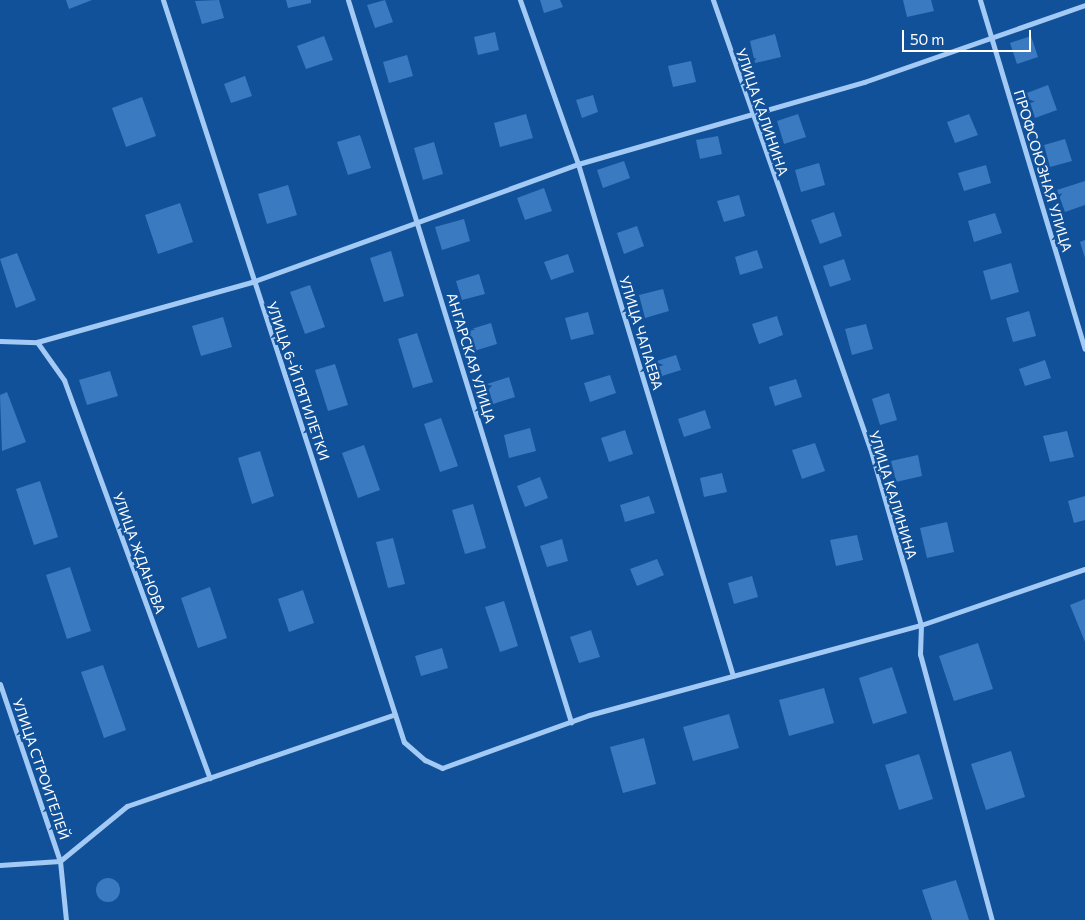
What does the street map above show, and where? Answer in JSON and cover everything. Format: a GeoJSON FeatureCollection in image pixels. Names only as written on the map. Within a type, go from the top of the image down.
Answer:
{"type":"FeatureCollection","features":[{"type":"Feature","properties":{"kind":"street","name":"УЛИЦА 6-Й ПЯТИЛЕТКИ"},"geometry":{"type":"LineString","coordinates":[[163,0],[237,219],[252,282],[404,742],[425,760],[442,768],[571,722]]}},
{"type":"Feature","properties":{"kind":"street","name":"АНГАРСКАЯ УЛИЦА"},"geometry":{"type":"LineString","coordinates":[[348,0],[571,722]]}},
{"type":"Feature","properties":{"kind":"street","name":"УЛИЦА ЧАПАЕВА"},"geometry":{"type":"LineString","coordinates":[[520,0],[578,164],[733,676]]}},
{"type":"Feature","properties":{"kind":"street","name":"УЛИЦА КАЛИНИНА"},"geometry":{"type":"LineString","coordinates":[[713,0],[750,114],[870,451],[921,624],[920,654],[992,920]]}},
{"type":"Feature","properties":{"kind":"street","name":"ПРОФСОЮЗНАЯ УЛИЦА"},"geometry":{"type":"LineString","coordinates":[[980,0],[1085,349]]}},
{"type":"Feature","properties":{"kind":"street"},"geometry":{"type":"LineString","coordinates":[[0,340],[37,342],[252,282],[578,164],[750,114],[992,39],[1085,5]]}},
{"type":"Feature","properties":{"kind":"street","name":"УЛИЦА ЖДАНОВА"},"geometry":{"type":"LineString","coordinates":[[37,342],[64,380],[210,778]]}},
{"type":"Feature","properties":{"kind":"street"},"geometry":{"type":"LineString","coordinates":[[571,722],[921,624],[1085,570]]}},
{"type":"Feature","properties":{"kind":"street","name":"УЛИЦА СТРОИТЕЛЕЙ"},"geometry":{"type":"LineString","coordinates":[[0,684],[60,861],[66,920]]}},
{"type":"Feature","properties":{"kind":"street"},"geometry":{"type":"LineString","coordinates":[[0,865],[60,861],[126,806],[395,714]]}},
{"type":"Feature","properties":{"kind":"building"},"geometry":{"type":"Polygon","coordinates":[[[66,0],[92,0],[69,9],[66,0]]]}},
{"type":"Feature","properties":{"kind":"building"},"geometry":{"type":"Polygon","coordinates":[[[219,0],[224,18],[202,24],[195,1],[219,0]]]}},
{"type":"Feature","properties":{"kind":"building"},"geometry":{"type":"Polygon","coordinates":[[[286,0],[311,0],[311,3],[288,8],[286,0]]]}},
{"type":"Feature","properties":{"kind":"building"},"geometry":{"type":"Polygon","coordinates":[[[385,0],[393,22],[375,28],[367,5],[385,0]]]}},
{"type":"Feature","properties":{"kind":"building"},"geometry":{"type":"Polygon","coordinates":[[[540,0],[560,0],[563,7],[544,13],[540,0]]]}},
{"type":"Feature","properties":{"kind":"building"},"geometry":{"type":"Polygon","coordinates":[[[903,0],[931,0],[934,11],[907,17],[903,0]]]}},
{"type":"Feature","properties":{"kind":"building"},"geometry":{"type":"Polygon","coordinates":[[[495,32],[499,50],[478,55],[474,37],[495,32]]]}},
{"type":"Feature","properties":{"kind":"building"},"geometry":{"type":"Polygon","coordinates":[[[775,34],[781,57],[755,63],[750,41],[775,34]]]}},
{"type":"Feature","properties":{"kind":"building"},"geometry":{"type":"Polygon","coordinates":[[[324,36],[333,60],[306,69],[297,46],[324,36]]]}},
{"type":"Feature","properties":{"kind":"building"},"geometry":{"type":"Polygon","coordinates":[[[1031,36],[1038,57],[1017,64],[1010,43],[1031,36]]]}},
{"type":"Feature","properties":{"kind":"building"},"geometry":{"type":"Polygon","coordinates":[[[407,55],[413,76],[389,83],[383,62],[407,55]]]}},
{"type":"Feature","properties":{"kind":"building"},"geometry":{"type":"Polygon","coordinates":[[[691,61],[696,82],[673,87],[668,66],[691,61]]]}},
{"type":"Feature","properties":{"kind":"building"},"geometry":{"type":"Polygon","coordinates":[[[245,76],[252,96],[231,103],[224,84],[245,76]]]}},
{"type":"Feature","properties":{"kind":"building"},"geometry":{"type":"Polygon","coordinates":[[[1048,85],[1057,110],[1035,118],[1027,93],[1048,85]]]}},
{"type":"Feature","properties":{"kind":"building"},"geometry":{"type":"Polygon","coordinates":[[[593,95],[598,112],[582,118],[576,100],[593,95]]]}},
{"type":"Feature","properties":{"kind":"building"},"geometry":{"type":"Polygon","coordinates":[[[142,97],[156,136],[126,147],[112,108],[142,97]]]}},
{"type":"Feature","properties":{"kind":"building"},"geometry":{"type":"Polygon","coordinates":[[[526,114],[533,138],[500,147],[494,123],[526,114]]]}},
{"type":"Feature","properties":{"kind":"building"},"geometry":{"type":"Polygon","coordinates":[[[798,114],[806,137],[784,144],[777,121],[798,114]]]}},
{"type":"Feature","properties":{"kind":"building"},"geometry":{"type":"Polygon","coordinates":[[[969,114],[978,135],[955,143],[947,122],[969,114]]]}},
{"type":"Feature","properties":{"kind":"building"},"geometry":{"type":"Polygon","coordinates":[[[360,135],[371,168],[348,175],[337,142],[360,135]]]}},
{"type":"Feature","properties":{"kind":"building"},"geometry":{"type":"Polygon","coordinates":[[[718,136],[722,154],[700,159],[696,140],[718,136]]]}},
{"type":"Feature","properties":{"kind":"building"},"geometry":{"type":"Polygon","coordinates":[[[1065,139],[1072,161],[1050,167],[1044,145],[1065,139]]]}},
{"type":"Feature","properties":{"kind":"building"},"geometry":{"type":"Polygon","coordinates":[[[434,142],[443,174],[423,180],[414,148],[434,142]]]}},
{"type":"Feature","properties":{"kind":"building"},"geometry":{"type":"Polygon","coordinates":[[[624,161],[630,178],[603,188],[597,170],[624,161]]]}},
{"type":"Feature","properties":{"kind":"building"},"geometry":{"type":"Polygon","coordinates":[[[819,163],[825,185],[801,192],[795,170],[819,163]]]}},
{"type":"Feature","properties":{"kind":"building"},"geometry":{"type":"Polygon","coordinates":[[[986,165],[991,183],[964,191],[958,173],[986,165]]]}},
{"type":"Feature","properties":{"kind":"building"},"geometry":{"type":"Polygon","coordinates":[[[1085,181],[1085,205],[1065,212],[1057,190],[1085,181]]]}},
{"type":"Feature","properties":{"kind":"building"},"geometry":{"type":"Polygon","coordinates":[[[288,185],[297,215],[267,224],[258,194],[288,185]]]}},
{"type":"Feature","properties":{"kind":"building"},"geometry":{"type":"Polygon","coordinates":[[[544,188],[552,211],[525,220],[517,198],[544,188]]]}},
{"type":"Feature","properties":{"kind":"building"},"geometry":{"type":"Polygon","coordinates":[[[739,195],[745,216],[724,222],[717,201],[739,195]]]}},
{"type":"Feature","properties":{"kind":"building"},"geometry":{"type":"Polygon","coordinates":[[[180,203],[193,242],[158,254],[145,215],[180,203]]]}},
{"type":"Feature","properties":{"kind":"building"},"geometry":{"type":"Polygon","coordinates":[[[834,212],[842,236],[820,244],[811,220],[834,212]]]}},
{"type":"Feature","properties":{"kind":"building"},"geometry":{"type":"Polygon","coordinates":[[[995,213],[1002,233],[974,242],[968,221],[995,213]]]}},
{"type":"Feature","properties":{"kind":"building"},"geometry":{"type":"Polygon","coordinates":[[[464,219],[470,241],[442,250],[435,227],[464,219]]]}},
{"type":"Feature","properties":{"kind":"building"},"geometry":{"type":"Polygon","coordinates":[[[637,226],[644,246],[624,254],[617,233],[637,226]]]}},
{"type":"Feature","properties":{"kind":"building"},"geometry":{"type":"Polygon","coordinates":[[[1085,240],[1085,258],[1080,242],[1085,240]]]}},
{"type":"Feature","properties":{"kind":"building"},"geometry":{"type":"Polygon","coordinates":[[[757,250],[763,268],[740,275],[735,257],[757,250]]]}},
{"type":"Feature","properties":{"kind":"building"},"geometry":{"type":"Polygon","coordinates":[[[391,251],[404,296],[384,302],[370,258],[391,251]]]}},
{"type":"Feature","properties":{"kind":"building"},"geometry":{"type":"Polygon","coordinates":[[[17,253],[36,300],[16,308],[0,259],[17,253]]]}},
{"type":"Feature","properties":{"kind":"building"},"geometry":{"type":"Polygon","coordinates":[[[568,254],[574,272],[551,280],[544,262],[568,254]]]}},
{"type":"Feature","properties":{"kind":"building"},"geometry":{"type":"Polygon","coordinates":[[[844,259],[851,280],[830,287],[823,266],[844,259]]]}},
{"type":"Feature","properties":{"kind":"building"},"geometry":{"type":"Polygon","coordinates":[[[1011,263],[1019,292],[991,300],[983,271],[1011,263]]]}},
{"type":"Feature","properties":{"kind":"building"},"geometry":{"type":"Polygon","coordinates":[[[479,274],[485,294],[462,300],[456,281],[479,274]]]}},
{"type":"Feature","properties":{"kind":"building"},"geometry":{"type":"Polygon","coordinates":[[[310,285],[325,327],[305,334],[290,292],[310,285]]]}},
{"type":"Feature","properties":{"kind":"building"},"geometry":{"type":"Polygon","coordinates":[[[663,289],[669,311],[645,318],[639,295],[663,289]]]}},
{"type":"Feature","properties":{"kind":"building"},"geometry":{"type":"Polygon","coordinates":[[[1029,311],[1036,336],[1013,342],[1006,318],[1029,311]]]}},
{"type":"Feature","properties":{"kind":"building"},"geometry":{"type":"Polygon","coordinates":[[[588,312],[594,334],[571,340],[565,318],[588,312]]]}},
{"type":"Feature","properties":{"kind":"building"},"geometry":{"type":"Polygon","coordinates":[[[777,316],[783,335],[759,344],[752,324],[777,316]]]}},
{"type":"Feature","properties":{"kind":"building"},"geometry":{"type":"Polygon","coordinates":[[[223,317],[232,347],[201,356],[192,326],[223,317]]]}},
{"type":"Feature","properties":{"kind":"building"},"geometry":{"type":"Polygon","coordinates":[[[491,323],[497,344],[474,351],[468,330],[491,323]]]}},
{"type":"Feature","properties":{"kind":"building"},"geometry":{"type":"Polygon","coordinates":[[[866,324],[873,349],[852,355],[845,329],[866,324]]]}},
{"type":"Feature","properties":{"kind":"building"},"geometry":{"type":"Polygon","coordinates":[[[417,333],[433,382],[413,388],[398,339],[417,333]]]}},
{"type":"Feature","properties":{"kind":"building"},"geometry":{"type":"Polygon","coordinates":[[[676,355],[681,370],[662,376],[657,361],[676,355]]]}},
{"type":"Feature","properties":{"kind":"building"},"geometry":{"type":"Polygon","coordinates":[[[1045,360],[1051,378],[1025,386],[1019,369],[1045,360]]]}},
{"type":"Feature","properties":{"kind":"building"},"geometry":{"type":"Polygon","coordinates":[[[335,364],[348,405],[328,411],[315,370],[335,364]]]}},
{"type":"Feature","properties":{"kind":"building"},"geometry":{"type":"Polygon","coordinates":[[[110,371],[118,396],[87,405],[79,380],[110,371]]]}},
{"type":"Feature","properties":{"kind":"building"},"geometry":{"type":"Polygon","coordinates":[[[610,375],[616,393],[590,402],[584,383],[610,375]]]}},
{"type":"Feature","properties":{"kind":"building"},"geometry":{"type":"Polygon","coordinates":[[[509,377],[515,397],[493,404],[487,384],[509,377]]]}},
{"type":"Feature","properties":{"kind":"building"},"geometry":{"type":"Polygon","coordinates":[[[796,379],[802,397],[775,406],[769,387],[796,379]]]}},
{"type":"Feature","properties":{"kind":"building"},"geometry":{"type":"Polygon","coordinates":[[[7,392],[26,442],[2,451],[0,395],[7,392]]]}},
{"type":"Feature","properties":{"kind":"building"},"geometry":{"type":"Polygon","coordinates":[[[889,393],[897,420],[880,425],[872,399],[889,393]]]}},
{"type":"Feature","properties":{"kind":"building"},"geometry":{"type":"Polygon","coordinates":[[[705,410],[711,428],[684,437],[678,419],[705,410]]]}},
{"type":"Feature","properties":{"kind":"building"},"geometry":{"type":"Polygon","coordinates":[[[441,418],[458,466],[440,472],[424,424],[441,418]]]}},
{"type":"Feature","properties":{"kind":"building"},"geometry":{"type":"Polygon","coordinates":[[[530,428],[536,451],[509,458],[504,435],[530,428]]]}},
{"type":"Feature","properties":{"kind":"building"},"geometry":{"type":"Polygon","coordinates":[[[625,430],[633,454],[609,462],[601,438],[625,430]]]}},
{"type":"Feature","properties":{"kind":"building"},"geometry":{"type":"Polygon","coordinates":[[[1067,431],[1074,457],[1050,462],[1043,436],[1067,431]]]}},
{"type":"Feature","properties":{"kind":"building"},"geometry":{"type":"Polygon","coordinates":[[[815,443],[825,471],[802,479],[792,450],[815,443]]]}},
{"type":"Feature","properties":{"kind":"building"},"geometry":{"type":"Polygon","coordinates":[[[364,445],[380,490],[358,498],[342,453],[364,445]]]}},
{"type":"Feature","properties":{"kind":"building"},"geometry":{"type":"Polygon","coordinates":[[[260,451],[274,496],[252,504],[238,458],[260,451]]]}},
{"type":"Feature","properties":{"kind":"building"},"geometry":{"type":"Polygon","coordinates":[[[918,455],[922,476],[896,482],[891,461],[918,455]]]}},
{"type":"Feature","properties":{"kind":"building"},"geometry":{"type":"Polygon","coordinates":[[[722,473],[727,492],[704,497],[700,478],[722,473]]]}},
{"type":"Feature","properties":{"kind":"building"},"geometry":{"type":"Polygon","coordinates":[[[540,477],[548,498],[525,507],[517,486],[540,477]]]}},
{"type":"Feature","properties":{"kind":"building"},"geometry":{"type":"Polygon","coordinates":[[[40,481],[58,537],[34,545],[16,489],[40,481]]]}},
{"type":"Feature","properties":{"kind":"building"},"geometry":{"type":"Polygon","coordinates":[[[649,496],[655,513],[625,522],[620,505],[649,496]]]}},
{"type":"Feature","properties":{"kind":"building"},"geometry":{"type":"Polygon","coordinates":[[[1085,496],[1085,520],[1074,523],[1068,501],[1085,496]]]}},
{"type":"Feature","properties":{"kind":"building"},"geometry":{"type":"Polygon","coordinates":[[[473,504],[486,548],[465,554],[452,510],[473,504]]]}},
{"type":"Feature","properties":{"kind":"building"},"geometry":{"type":"Polygon","coordinates":[[[947,522],[954,552],[927,558],[920,528],[947,522]]]}},
{"type":"Feature","properties":{"kind":"building"},"geometry":{"type":"Polygon","coordinates":[[[857,535],[863,560],[836,566],[830,540],[857,535]]]}},
{"type":"Feature","properties":{"kind":"building"},"geometry":{"type":"Polygon","coordinates":[[[393,538],[405,584],[388,588],[376,542],[393,538]]]}},
{"type":"Feature","properties":{"kind":"building"},"geometry":{"type":"Polygon","coordinates":[[[562,539],[568,561],[547,567],[540,546],[562,539]]]}},
{"type":"Feature","properties":{"kind":"building"},"geometry":{"type":"Polygon","coordinates":[[[657,559],[664,575],[637,586],[630,569],[657,559]]]}},
{"type":"Feature","properties":{"kind":"building"},"geometry":{"type":"Polygon","coordinates":[[[70,567],[91,631],[67,639],[46,575],[70,567]]]}},
{"type":"Feature","properties":{"kind":"building"},"geometry":{"type":"Polygon","coordinates":[[[752,576],[758,597],[734,604],[728,583],[752,576]]]}},
{"type":"Feature","properties":{"kind":"building"},"geometry":{"type":"Polygon","coordinates":[[[210,587],[227,638],[198,648],[181,598],[210,587]]]}},
{"type":"Feature","properties":{"kind":"building"},"geometry":{"type":"Polygon","coordinates":[[[303,590],[314,623],[289,632],[278,599],[303,590]]]}},
{"type":"Feature","properties":{"kind":"building"},"geometry":{"type":"Polygon","coordinates":[[[1085,599],[1085,642],[1070,605],[1085,599]]]}},
{"type":"Feature","properties":{"kind":"building"},"geometry":{"type":"Polygon","coordinates":[[[504,601],[518,646],[500,652],[485,607],[504,601]]]}},
{"type":"Feature","properties":{"kind":"building"},"geometry":{"type":"Polygon","coordinates":[[[591,630],[600,657],[579,663],[570,637],[591,630]]]}},
{"type":"Feature","properties":{"kind":"building"},"geometry":{"type":"Polygon","coordinates":[[[978,643],[993,689],[954,701],[939,656],[978,643]]]}},
{"type":"Feature","properties":{"kind":"building"},"geometry":{"type":"Polygon","coordinates":[[[442,648],[448,668],[421,676],[415,656],[442,648]]]}},
{"type":"Feature","properties":{"kind":"building"},"geometry":{"type":"Polygon","coordinates":[[[103,665],[126,730],[104,738],[81,672],[103,665]]]}},
{"type":"Feature","properties":{"kind":"building"},"geometry":{"type":"Polygon","coordinates":[[[892,667],[907,713],[873,724],[859,678],[892,667]]]}},
{"type":"Feature","properties":{"kind":"building"},"geometry":{"type":"Polygon","coordinates":[[[824,688],[834,723],[789,736],[779,700],[824,688]]]}},
{"type":"Feature","properties":{"kind":"building"},"geometry":{"type":"Polygon","coordinates":[[[729,714],[739,748],[693,761],[683,727],[729,714]]]}},
{"type":"Feature","properties":{"kind":"building"},"geometry":{"type":"Polygon","coordinates":[[[644,738],[656,784],[623,793],[610,747],[644,738]]]}},
{"type":"Feature","properties":{"kind":"building"},"geometry":{"type":"Polygon","coordinates":[[[1011,751],[1025,797],[986,810],[971,764],[1011,751]]]}},
{"type":"Feature","properties":{"kind":"building"},"geometry":{"type":"Polygon","coordinates":[[[919,754],[933,799],[899,810],[885,765],[919,754]]]}},
{"type":"Feature","properties":{"kind":"building"},"geometry":{"type":"Polygon","coordinates":[[[108,878],[113,879],[119,885],[119,895],[113,901],[108,902],[103,901],[97,895],[96,890],[97,885],[103,879],[108,878]]]}},
{"type":"Feature","properties":{"kind":"building"},"geometry":{"type":"Polygon","coordinates":[[[956,880],[969,920],[932,920],[922,890],[956,880]]]}}]}
